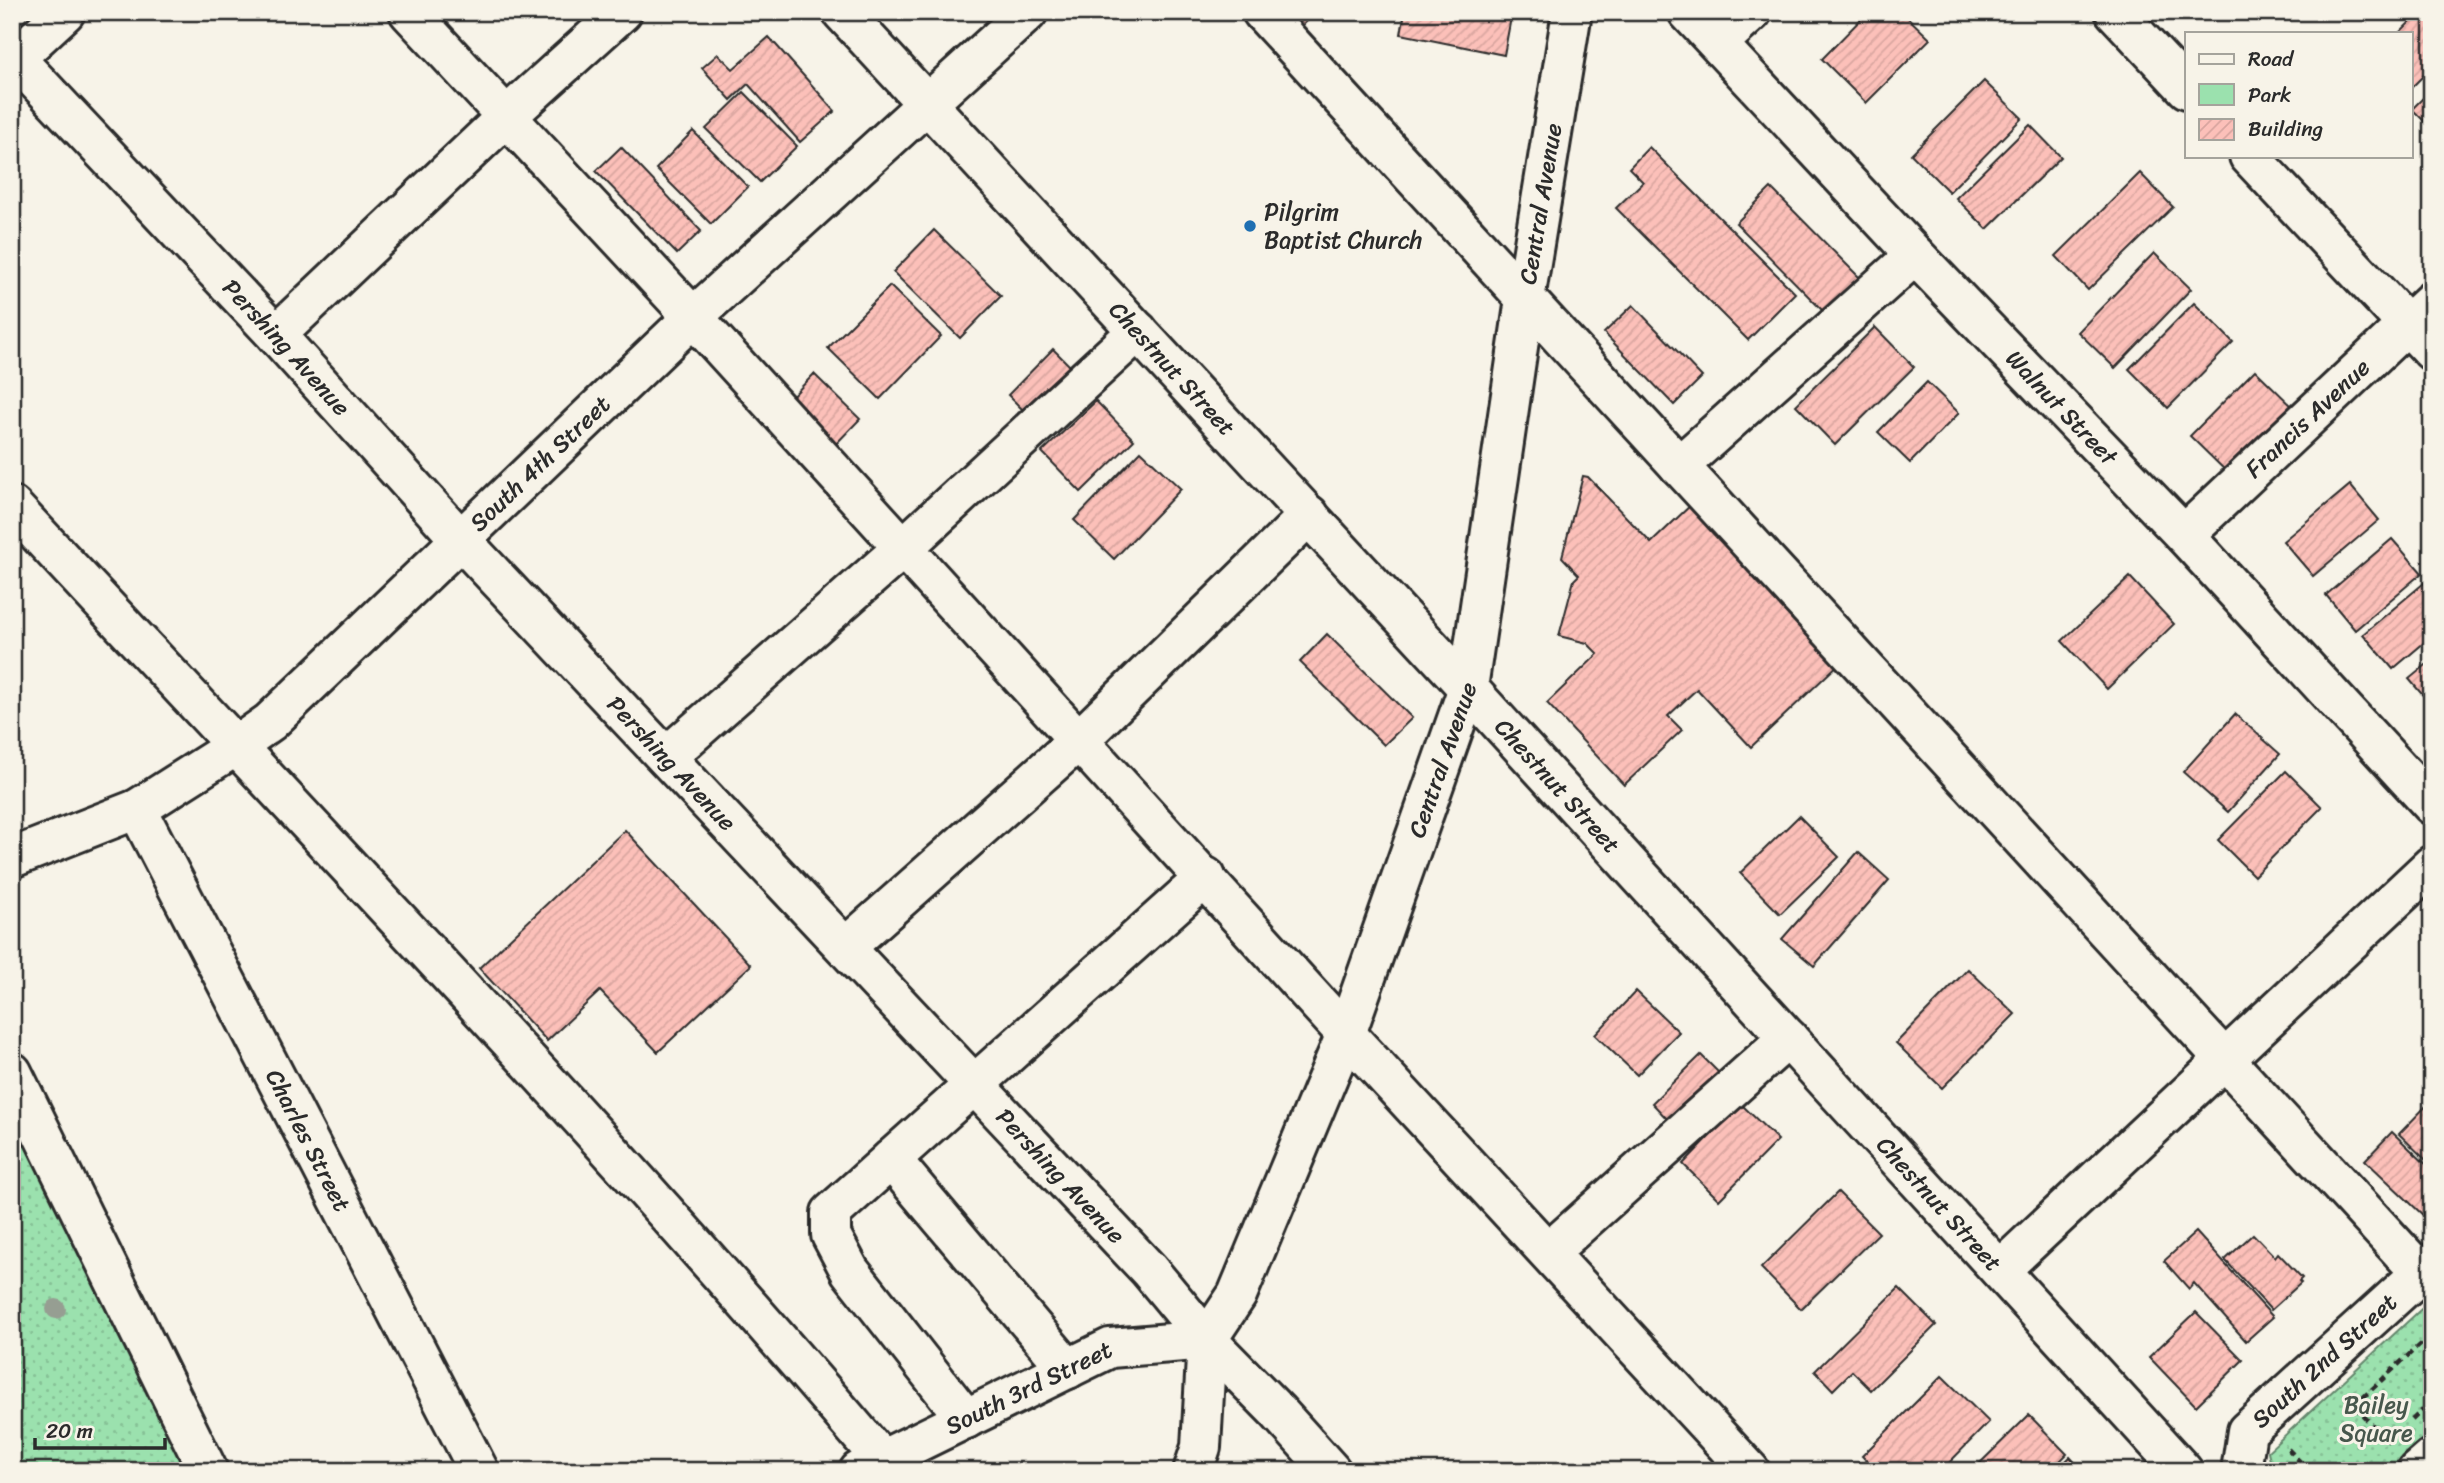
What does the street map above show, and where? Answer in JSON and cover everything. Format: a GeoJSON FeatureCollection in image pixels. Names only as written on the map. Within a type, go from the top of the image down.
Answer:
{"type":"FeatureCollection","features":[{"type":"Feature","properties":{"kind":"street"},"geometry":{"type":"LineString","coordinates":[[13,58],[65,12]]}},
{"type":"Feature","properties":{"kind":"street"},"geometry":{"type":"LineString","coordinates":[[409,12],[693,317],[1206,877],[1346,1034],[1749,1471]]}},
{"type":"Feature","properties":{"kind":"street"},"geometry":{"type":"LineString","coordinates":[[276,335],[506,117],[622,12]]}},
{"type":"Feature","properties":{"kind":"street","name":"Chestnut Street"},"geometry":{"type":"LineString","coordinates":[[842,12],[1309,515],[2183,1471]]}},
{"type":"Feature","properties":{"kind":"street","name":"South 4th Street"},"geometry":{"type":"LineString","coordinates":[[12,858],[137,809],[270,722],[693,317],[1028,12]]}},
{"type":"Feature","properties":{"kind":"street"},"geometry":{"type":"LineString","coordinates":[[1262,12],[2225,1060],[2426,1268]]}},
{"type":"Feature","properties":{"kind":"street","name":"Central Avenue"},"geometry":{"type":"LineString","coordinates":[[1207,1340],[1237,1295],[1346,1034],[1468,688],[1525,299],[1572,12]]}},
{"type":"Feature","properties":{"kind":"street","name":"Walnut Street"},"geometry":{"type":"LineString","coordinates":[[1688,12],[1915,255],[2184,535],[2432,805]]}},
{"type":"Feature","properties":{"kind":"street"},"geometry":{"type":"LineString","coordinates":[[1718,43],[1752,12]]}},
{"type":"Feature","properties":{"kind":"street"},"geometry":{"type":"LineString","coordinates":[[2115,12],[2185,87]]}},
{"type":"Feature","properties":{"kind":"street","name":"Pershing Avenue"},"geometry":{"type":"LineString","coordinates":[[13,58],[276,335],[460,539],[1149,1270],[1207,1340],[1331,1471]]}},
{"type":"Feature","properties":{"kind":"street"},"geometry":{"type":"LineString","coordinates":[[2251,158],[2424,326]]}},
{"type":"Feature","properties":{"kind":"street"},"geometry":{"type":"LineString","coordinates":[[1679,466],[1915,255]]}},
{"type":"Feature","properties":{"kind":"street","name":"Francis Avenue"},"geometry":{"type":"LineString","coordinates":[[2184,535],[2424,326]]}},
{"type":"Feature","properties":{"kind":"street"},"geometry":{"type":"LineString","coordinates":[[666,757],[903,548],[1138,331]]}},
{"type":"Feature","properties":{"kind":"street"},"geometry":{"type":"LineString","coordinates":[[12,506],[448,973],[754,1310],[870,1465]]}},
{"type":"Feature","properties":{"kind":"street"},"geometry":{"type":"LineString","coordinates":[[846,947],[1079,740],[1309,515]]}},
{"type":"Feature","properties":{"kind":"street","name":"Charles Street"},"geometry":{"type":"LineString","coordinates":[[137,809],[479,1471]]}},
{"type":"Feature","properties":{"kind":"street"},"geometry":{"type":"LineString","coordinates":[[2000,1270],[2432,865]]}},
{"type":"Feature","properties":{"kind":"street"},"geometry":{"type":"LineString","coordinates":[[966,1419],[850,1271],[831,1234],[831,1213],[1206,877]]}},
{"type":"Feature","properties":{"kind":"street"},"geometry":{"type":"LineString","coordinates":[[1549,1252],[1788,1038]]}},
{"type":"Feature","properties":{"kind":"street"},"geometry":{"type":"LineString","coordinates":[[12,1072],[208,1471]]}},
{"type":"Feature","properties":{"kind":"street"},"geometry":{"type":"LineString","coordinates":[[891,1159],[1068,1369]]}},
{"type":"Feature","properties":{"kind":"street","name":"South 2nd Street"},"geometry":{"type":"LineString","coordinates":[[2241,1471],[2247,1432],[2426,1268]]}},
{"type":"Feature","properties":{"kind":"street"},"geometry":{"type":"LineString","coordinates":[[1193,1471],[1201,1447],[1207,1340]]}},
{"type":"Feature","properties":{"kind":"street","name":"South 3rd Street"},"geometry":{"type":"LineString","coordinates":[[870,1465],[1110,1348],[1207,1340]]}},
{"type":"Feature","properties":{"kind":"street"},"geometry":{"type":"LineString","coordinates":[[2405,1459],[2432,1458]]}},
{"type":"Feature","properties":{"kind":"path"},"geometry":{"type":"LineString","coordinates":[[2354,1406],[2432,1333]]}},
{"type":"Feature","properties":{"kind":"path"},"geometry":{"type":"LineString","coordinates":[[2343,1395],[2405,1459]]}},
{"type":"Feature","properties":{"kind":"path"},"geometry":{"type":"LineString","coordinates":[[2297,1439],[2287,1448],[2309,1471]]}},
{"type":"Feature","properties":{"kind":"green space"},"geometry":{"type":"Polygon","coordinates":[[[12,1106],[189,1471],[12,1471],[12,1106]]]}},
{"type":"Feature","properties":{"kind":"green space","name":"Bailey Square"},"geometry":{"type":"Polygon","coordinates":[[[2432,1299],[2432,1435],[2393,1471],[2272,1471],[2268,1451],[2432,1299]]]}},
{"type":"Feature","properties":{"kind":"building"},"geometry":{"type":"Polygon","coordinates":[[[1280,12],[1316,12],[1298,30],[1280,12]]]}},
{"type":"Feature","properties":{"kind":"building"},"geometry":{"type":"Polygon","coordinates":[[[1405,12],[1512,12],[1504,55],[1401,34],[1405,12]]]}},
{"type":"Feature","properties":{"kind":"building"},"geometry":{"type":"Polygon","coordinates":[[[1868,12],[1902,12],[1930,39],[1866,103],[1822,59],[1868,12]]]}},
{"type":"Feature","properties":{"kind":"building"},"geometry":{"type":"Polygon","coordinates":[[[2420,12],[2432,12],[2432,67],[2412,87],[2412,32],[2400,32],[2420,12]]]}},
{"type":"Feature","properties":{"kind":"building"},"geometry":{"type":"Polygon","coordinates":[[[769,37],[835,111],[800,142],[748,84],[731,100],[702,68],[718,54],[733,69],[769,37]]]}},
{"type":"Feature","properties":{"kind":"building"},"geometry":{"type":"Polygon","coordinates":[[[1984,81],[2022,118],[1949,192],[1911,154],[1984,81]]]}},
{"type":"Feature","properties":{"kind":"building"},"geometry":{"type":"Polygon","coordinates":[[[2432,89],[2432,129],[2412,109],[2432,89]]]}},
{"type":"Feature","properties":{"kind":"building"},"geometry":{"type":"Polygon","coordinates":[[[744,92],[797,146],[760,182],[706,129],[744,92]]]}},
{"type":"Feature","properties":{"kind":"building"},"geometry":{"type":"Polygon","coordinates":[[[2030,125],[2061,157],[1987,229],[1956,198],[2030,125]]]}},
{"type":"Feature","properties":{"kind":"building"},"geometry":{"type":"Polygon","coordinates":[[[693,131],[748,187],[711,224],[656,169],[693,131]]]}},
{"type":"Feature","properties":{"kind":"building"},"geometry":{"type":"Polygon","coordinates":[[[621,147],[701,231],[677,254],[596,171],[621,147]]]}},
{"type":"Feature","properties":{"kind":"building"},"geometry":{"type":"Polygon","coordinates":[[[1649,147],[1795,293],[1748,340],[1616,208],[1643,182],[1629,168],[1649,147]]]}},
{"type":"Feature","properties":{"kind":"building"},"geometry":{"type":"Polygon","coordinates":[[[2140,173],[2173,207],[2088,290],[2056,256],[2140,173]]]}},
{"type":"Feature","properties":{"kind":"building"},"geometry":{"type":"Polygon","coordinates":[[[1771,188],[1860,278],[1825,313],[1736,223],[1771,188]]]}},
{"type":"Feature","properties":{"kind":"building"},"geometry":{"type":"Polygon","coordinates":[[[934,230],[1001,296],[960,338],[893,272],[934,230]]]}},
{"type":"Feature","properties":{"kind":"building"},"geometry":{"type":"Polygon","coordinates":[[[2154,253],[2191,289],[2115,368],[2078,332],[2154,253]]]}},
{"type":"Feature","properties":{"kind":"building"},"geometry":{"type":"Polygon","coordinates":[[[890,286],[941,336],[880,399],[828,348],[890,286]]]}},
{"type":"Feature","properties":{"kind":"building"},"geometry":{"type":"Polygon","coordinates":[[[2194,303],[2233,342],[2168,408],[2129,369],[2194,303]]]}},
{"type":"Feature","properties":{"kind":"building"},"geometry":{"type":"Polygon","coordinates":[[[1633,305],[1702,377],[1674,405],[1604,333],[1633,305]]]}},
{"type":"Feature","properties":{"kind":"building"},"geometry":{"type":"Polygon","coordinates":[[[1875,327],[1914,367],[1835,445],[1796,405],[1875,327]]]}},
{"type":"Feature","properties":{"kind":"building"},"geometry":{"type":"Polygon","coordinates":[[[1053,349],[1084,380],[1039,426],[1008,395],[1053,349]]]}},
{"type":"Feature","properties":{"kind":"building"},"geometry":{"type":"Polygon","coordinates":[[[2255,370],[2297,411],[2233,478],[2190,436],[2255,370]]]}},
{"type":"Feature","properties":{"kind":"building"},"geometry":{"type":"Polygon","coordinates":[[[814,374],[860,419],[832,448],[786,403],[814,374]]]}},
{"type":"Feature","properties":{"kind":"building"},"geometry":{"type":"Polygon","coordinates":[[[1927,382],[1959,413],[1910,463],[1878,432],[1927,382]]]}},
{"type":"Feature","properties":{"kind":"building"},"geometry":{"type":"Polygon","coordinates":[[[1096,401],[1134,440],[1081,492],[1042,452],[1096,401]]]}},
{"type":"Feature","properties":{"kind":"building"},"geometry":{"type":"Polygon","coordinates":[[[1141,451],[1181,489],[1114,559],[1074,520],[1141,451]]]}},
{"type":"Feature","properties":{"kind":"building"},"geometry":{"type":"Polygon","coordinates":[[[1583,476],[1588,477],[1651,543],[1693,503],[1843,660],[1751,747],[1697,689],[1668,716],[1682,730],[1624,785],[1547,703],[1598,654],[1587,643],[1559,636],[1574,580],[1579,575],[1562,557],[1583,476]]]}},
{"type":"Feature","properties":{"kind":"building"},"geometry":{"type":"Polygon","coordinates":[[[2350,485],[2379,520],[2313,576],[2283,541],[2350,485]]]}},
{"type":"Feature","properties":{"kind":"building"},"geometry":{"type":"Polygon","coordinates":[[[2392,539],[2422,573],[2355,630],[2326,595],[2392,539]]]}},
{"type":"Feature","properties":{"kind":"building"},"geometry":{"type":"Polygon","coordinates":[[[2130,577],[2174,624],[2107,689],[2062,641],[2130,577]]]}},
{"type":"Feature","properties":{"kind":"building"},"geometry":{"type":"Polygon","coordinates":[[[2430,578],[2432,636],[2393,669],[2363,634],[2430,578]]]}},
{"type":"Feature","properties":{"kind":"building"},"geometry":{"type":"Polygon","coordinates":[[[1327,634],[1412,718],[1384,745],[1300,662],[1327,634]]]}},
{"type":"Feature","properties":{"kind":"building"},"geometry":{"type":"Polygon","coordinates":[[[2432,660],[2432,706],[2409,679],[2432,660]]]}},
{"type":"Feature","properties":{"kind":"building"},"geometry":{"type":"Polygon","coordinates":[[[2235,714],[2280,754],[2228,812],[2183,772],[2235,714]]]}},
{"type":"Feature","properties":{"kind":"building"},"geometry":{"type":"Polygon","coordinates":[[[2286,771],[2322,807],[2254,876],[2218,840],[2286,771]]]}},
{"type":"Feature","properties":{"kind":"building"},"geometry":{"type":"Polygon","coordinates":[[[1799,816],[1839,857],[1780,914],[1740,873],[1799,816]]]}},
{"type":"Feature","properties":{"kind":"building"},"geometry":{"type":"Polygon","coordinates":[[[625,830],[751,965],[658,1052],[600,991],[547,1041],[479,968],[625,830]]]}},
{"type":"Feature","properties":{"kind":"building"},"geometry":{"type":"Polygon","coordinates":[[[1858,852],[1889,880],[1814,966],[1782,939],[1858,852]]]}},
{"type":"Feature","properties":{"kind":"building"},"geometry":{"type":"Polygon","coordinates":[[[1968,969],[2015,1014],[1942,1088],[1896,1043],[1968,969]]]}},
{"type":"Feature","properties":{"kind":"building"},"geometry":{"type":"Polygon","coordinates":[[[1636,991],[1679,1032],[1637,1075],[1595,1035],[1636,991]]]}},
{"type":"Feature","properties":{"kind":"building"},"geometry":{"type":"Polygon","coordinates":[[[1701,1055],[1737,1091],[1687,1140],[1652,1103],[1701,1055]]]}},
{"type":"Feature","properties":{"kind":"building"},"geometry":{"type":"Polygon","coordinates":[[[2432,1100],[2432,1166],[2399,1134],[2432,1100]]]}},
{"type":"Feature","properties":{"kind":"building"},"geometry":{"type":"Polygon","coordinates":[[[1741,1104],[1778,1140],[1719,1200],[1683,1164],[1741,1104]]]}},
{"type":"Feature","properties":{"kind":"building"},"geometry":{"type":"Polygon","coordinates":[[[2392,1132],[2432,1170],[2432,1210],[2425,1217],[2365,1160],[2392,1132]]]}},
{"type":"Feature","properties":{"kind":"building"},"geometry":{"type":"Polygon","coordinates":[[[1838,1192],[1879,1233],[1801,1309],[1761,1268],[1838,1192]]]}},
{"type":"Feature","properties":{"kind":"building"},"geometry":{"type":"Polygon","coordinates":[[[2196,1232],[2273,1317],[2246,1341],[2194,1283],[2189,1289],[2164,1261],[2196,1232]]]}},
{"type":"Feature","properties":{"kind":"building"},"geometry":{"type":"Polygon","coordinates":[[[2253,1234],[2275,1257],[2278,1253],[2302,1278],[2299,1281],[2301,1283],[2271,1310],[2225,1260],[2253,1234]]]}},
{"type":"Feature","properties":{"kind":"building"},"geometry":{"type":"Polygon","coordinates":[[[1899,1288],[1936,1325],[1871,1390],[1852,1371],[1833,1390],[1815,1371],[1899,1288]]]}},
{"type":"Feature","properties":{"kind":"building"},"geometry":{"type":"Polygon","coordinates":[[[2196,1312],[2243,1360],[2196,1406],[2149,1357],[2196,1312]]]}},
{"type":"Feature","properties":{"kind":"building"},"geometry":{"type":"Polygon","coordinates":[[[1942,1376],[1989,1422],[1941,1471],[1933,1471],[1924,1462],[1915,1471],[1877,1471],[1862,1456],[1942,1376]]]}},
{"type":"Feature","properties":{"kind":"building"},"geometry":{"type":"Polygon","coordinates":[[[2029,1415],[2067,1454],[2050,1471],[1986,1471],[1979,1464],[2029,1415]]]}},
{"type":"Feature","properties":{"kind":"building"},"geometry":{"type":"Polygon","coordinates":[[[2070,1457],[2083,1471],[2056,1471],[2070,1457]]]}},
{"type":"Feature","properties":{"kind":"place","name":"Pilgrim Baptist Church"},"geometry":{"type":"Point","coordinates":[1250,226]}}]}
